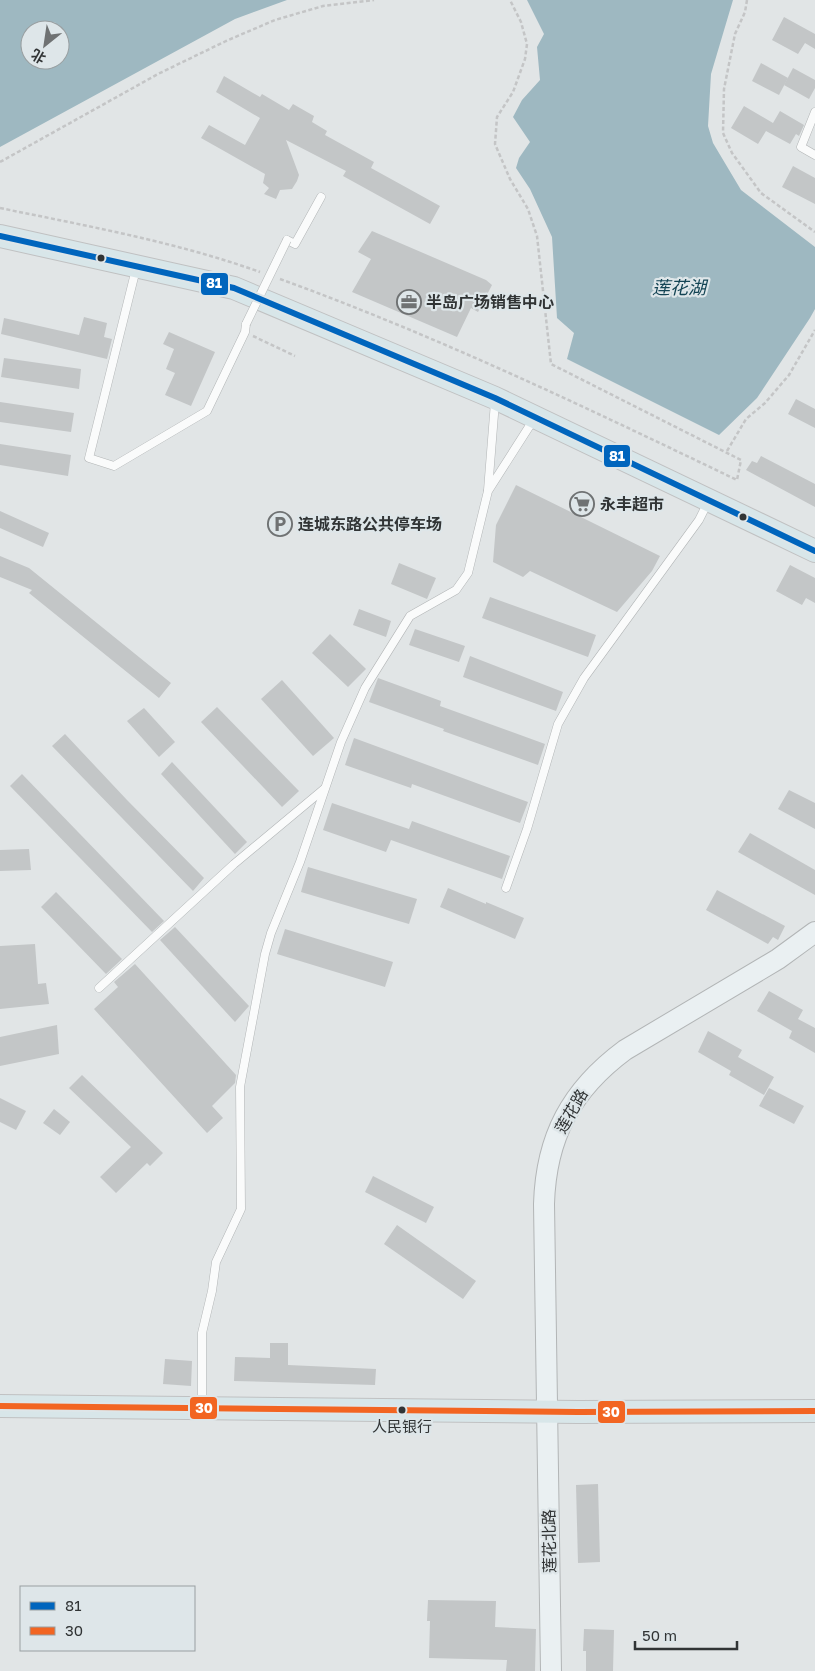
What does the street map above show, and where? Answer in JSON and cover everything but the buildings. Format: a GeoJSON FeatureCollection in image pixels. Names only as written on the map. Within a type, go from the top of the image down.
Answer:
{"type":"FeatureCollection","features":[{"type":"Feature","properties":{"kind":"main road"},"geometry":{"type":"LineString","coordinates":[[0,236],[234,288],[495,398],[815,550]]}},
{"type":"Feature","properties":{"kind":"main road","name":"莲花路"},"geometry":{"type":"LineString","coordinates":[[547,1411],[544,1186],[550,1152],[563,1119],[583,1089],[609,1062],[625,1050],[778,959],[815,932]]}},
{"type":"Feature","properties":{"kind":"main road"},"geometry":{"type":"LineString","coordinates":[[0,1406],[547,1411],[815,1411]]}},
{"type":"Feature","properties":{"kind":"main road","name":"莲花北路"},"geometry":{"type":"LineString","coordinates":[[547,1411],[551,1671]]}},
{"type":"Feature","properties":{"kind":"lane"},"geometry":{"type":"LineString","coordinates":[[815,112],[801,147],[815,155]]}},
{"type":"Feature","properties":{"kind":"lane"},"geometry":{"type":"LineString","coordinates":[[137,266],[89,458],[114,466],[207,411],[287,240],[295,244],[321,197]]}},
{"type":"Feature","properties":{"kind":"lane"},"geometry":{"type":"LineString","coordinates":[[202,1408],[202,1333],[212,1291],[216,1262],[241,1209],[240,1086],[265,954],[271,933],[300,862],[341,742],[365,688],[410,616],[456,590],[468,573],[488,491],[495,398]]}},
{"type":"Feature","properties":{"kind":"lane"},"geometry":{"type":"LineString","coordinates":[[488,491],[536,417]]}},
{"type":"Feature","properties":{"kind":"lane"},"geometry":{"type":"LineString","coordinates":[[506,888],[527,829],[558,724],[584,678],[699,520],[710,500]]}},
{"type":"Feature","properties":{"kind":"lane"},"geometry":{"type":"LineString","coordinates":[[99,988],[234,864],[325,788]]}},
{"type":"Feature","properties":{"kind":"path"},"geometry":{"type":"LineString","coordinates":[[0,162],[158,74],[274,20],[323,6],[374,0]]}},
{"type":"Feature","properties":{"kind":"path"},"geometry":{"type":"LineString","coordinates":[[279,279],[412,330],[534,384],[737,480],[741,460],[551,364],[537,236],[528,210],[510,179],[495,144],[497,117],[513,92],[525,59],[527,44],[521,22],[510,0]]}},
{"type":"Feature","properties":{"kind":"path"},"geometry":{"type":"LineString","coordinates":[[747,0],[745,12],[735,34],[724,89],[724,133],[732,153],[760,193],[815,232]]}},
{"type":"Feature","properties":{"kind":"path"},"geometry":{"type":"LineString","coordinates":[[0,208],[212,255],[263,273]]}},
{"type":"Feature","properties":{"kind":"path"},"geometry":{"type":"LineString","coordinates":[[246,328],[296,356]]}},
{"type":"Feature","properties":{"kind":"path"},"geometry":{"type":"LineString","coordinates":[[726,451],[746,419],[765,403],[788,375],[815,330]]}},
{"type":"Feature","properties":{"kind":"water"},"geometry":{"type":"Polygon","coordinates":[[[0,0],[287,0],[235,19],[0,147],[0,0]]]}},
{"type":"Feature","properties":{"kind":"water","name":"莲花湖"},"geometry":{"type":"Polygon","coordinates":[[[527,0],[733,0],[711,74],[708,126],[713,143],[741,190],[815,247],[815,309],[757,398],[719,435],[567,359],[574,333],[557,318],[552,237],[530,189],[516,168],[519,158],[530,142],[513,117],[522,100],[540,80],[537,47],[544,34],[527,0]]]}},
{"type":"Feature","properties":{"kind":"transit line","name":"81"},"geometry":{"type":"LineString","coordinates":[[0,236],[234,288],[495,398],[815,551]]}},
{"type":"Feature","properties":{"kind":"transit line","name":"30"},"geometry":{"type":"LineString","coordinates":[[0,1406],[578,1412],[815,1411]]}},
{"type":"Feature","properties":{"kind":"place","name":"半岛广场销售中心"},"geometry":{"type":"Point","coordinates":[409,302]}},
{"type":"Feature","properties":{"kind":"place","name":"永丰超市"},"geometry":{"type":"Point","coordinates":[582,504]}},
{"type":"Feature","properties":{"kind":"place","name":"连城东路公共停车场"},"geometry":{"type":"Point","coordinates":[280,524]}},
{"type":"Feature","properties":{"kind":"place","name":"人民银行"},"geometry":{"type":"Point","coordinates":[402,1410]}}]}
